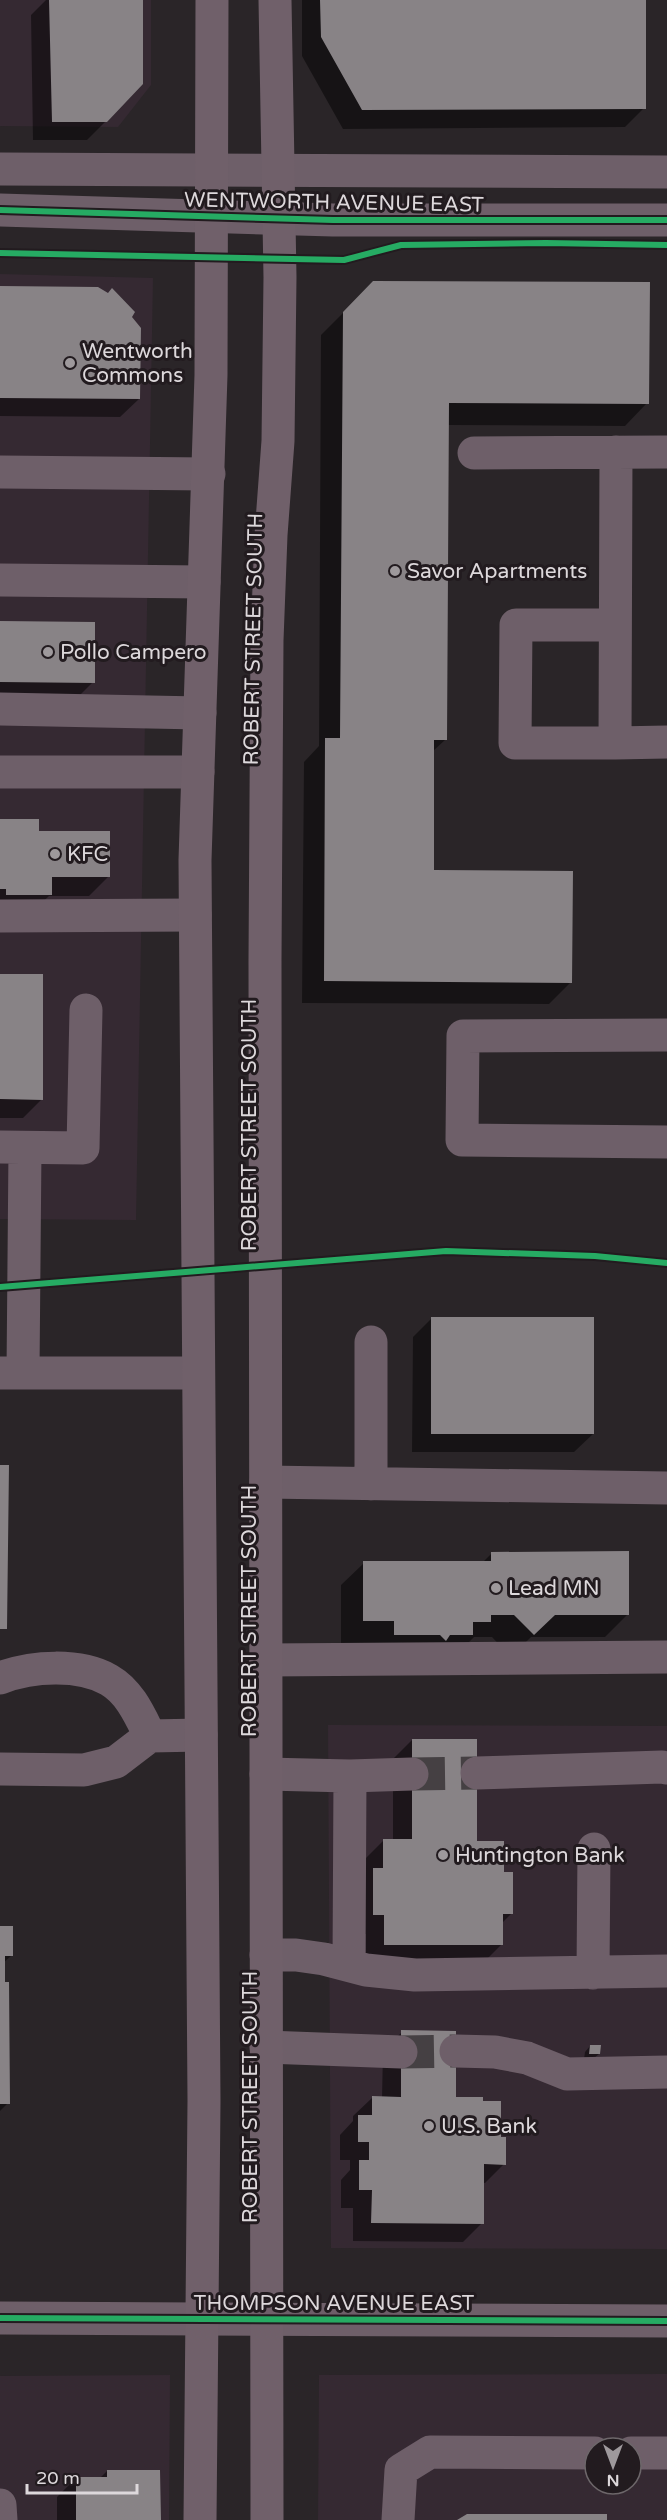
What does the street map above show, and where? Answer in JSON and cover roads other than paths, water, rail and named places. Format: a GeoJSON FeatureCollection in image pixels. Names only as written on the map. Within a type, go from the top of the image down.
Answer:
{"type":"FeatureCollection","features":[{"type":"Feature","properties":{"kind":"main road"},"geometry":{"type":"LineString","coordinates":[[200,2520],[204,2090],[195,915],[209,474],[213,219],[212,0]]}},
{"type":"Feature","properties":{"kind":"main road","name":"ROBERT STREET SOUTH"},"geometry":{"type":"LineString","coordinates":[[267,2520],[267,640],[271,535],[278,441],[280,276],[275,0]]}},
{"type":"Feature","properties":{"kind":"street","name":"WENTWORTH AVENUE EAST"},"geometry":{"type":"LineString","coordinates":[[0,170],[667,172]]}},
{"type":"Feature","properties":{"kind":"street","name":"WENTWORTH AVENUE EAST"},"geometry":{"type":"LineString","coordinates":[[0,210],[213,219],[667,220]]}},
{"type":"Feature","properties":{"kind":"street"},"geometry":{"type":"LineString","coordinates":[[615,743],[616,452]]}},
{"type":"Feature","properties":{"kind":"street"},"geometry":{"type":"LineString","coordinates":[[474,453],[667,452]]}},
{"type":"Feature","properties":{"kind":"street"},"geometry":{"type":"LineString","coordinates":[[0,472],[209,474]]}},
{"type":"Feature","properties":{"kind":"street"},"geometry":{"type":"LineString","coordinates":[[0,580],[204,582]]}},
{"type":"Feature","properties":{"kind":"street"},"geometry":{"type":"LineString","coordinates":[[615,625],[516,625],[515,743],[667,742]]}},
{"type":"Feature","properties":{"kind":"street"},"geometry":{"type":"LineString","coordinates":[[0,709],[200,713]]}},
{"type":"Feature","properties":{"kind":"street"},"geometry":{"type":"LineString","coordinates":[[0,772],[198,772]]}},
{"type":"Feature","properties":{"kind":"street"},"geometry":{"type":"LineString","coordinates":[[0,916],[195,915]]}},
{"type":"Feature","properties":{"kind":"street"},"geometry":{"type":"LineString","coordinates":[[86,1010],[83,1148],[12,1148],[11,1373],[198,1373]]}},
{"type":"Feature","properties":{"kind":"street"},"geometry":{"type":"LineString","coordinates":[[667,1035],[463,1036],[462,1128],[462,1140],[667,1142]]}},
{"type":"Feature","properties":{"kind":"street"},"geometry":{"type":"LineString","coordinates":[[371,1342],[371,1484]]}},
{"type":"Feature","properties":{"kind":"street"},"geometry":{"type":"LineString","coordinates":[[266,1482],[667,1488]]}},
{"type":"Feature","properties":{"kind":"street"},"geometry":{"type":"LineString","coordinates":[[266,1660],[667,1657]]}},
{"type":"Feature","properties":{"kind":"street"},"geometry":{"type":"LineString","coordinates":[[0,1678],[40,1669],[81,1671],[110,1681],[134,1704],[150,1736]]}},
{"type":"Feature","properties":{"kind":"street"},"geometry":{"type":"LineString","coordinates":[[0,1769],[84,1770],[116,1762],[150,1736],[201,1735]]}},
{"type":"Feature","properties":{"kind":"street"},"geometry":{"type":"LineString","coordinates":[[477,1773],[667,1768]]}},
{"type":"Feature","properties":{"kind":"street"},"geometry":{"type":"LineString","coordinates":[[266,1774],[350,1776],[412,1774]]}},
{"type":"Feature","properties":{"kind":"street"},"geometry":{"type":"LineString","coordinates":[[349,1965],[350,1776]]}},
{"type":"Feature","properties":{"kind":"street"},"geometry":{"type":"LineString","coordinates":[[593,1973],[594,1849]]}},
{"type":"Feature","properties":{"kind":"street"},"geometry":{"type":"LineString","coordinates":[[266,1955],[296,1955],[366,1970],[415,1975],[667,1971]]}},
{"type":"Feature","properties":{"kind":"street"},"geometry":{"type":"LineString","coordinates":[[266,2047],[400,2052]]}},
{"type":"Feature","properties":{"kind":"street"},"geometry":{"type":"LineString","coordinates":[[456,2051],[495,2052],[527,2058],[567,2074],[667,2072]]}},
{"type":"Feature","properties":{"kind":"street","name":"THOMPSON AVENUE EAST"},"geometry":{"type":"LineString","coordinates":[[0,2318],[667,2322]]}},
{"type":"Feature","properties":{"kind":"street"},"geometry":{"type":"LineString","coordinates":[[398,2520],[401,2470],[430,2452],[583,2453]]}},
{"type":"Feature","properties":{"kind":"street"},"geometry":{"type":"LineString","coordinates":[[643,2453],[667,2453]]}},
{"type":"Feature","properties":{"kind":"street"},"geometry":{"type":"LineString","coordinates":[[0,2505],[1,2520]]}},
{"type":"Feature","properties":{"kind":"tunnel"},"geometry":{"type":"LineString","coordinates":[[412,1774],[477,1773]]}},
{"type":"Feature","properties":{"kind":"tunnel"},"geometry":{"type":"LineString","coordinates":[[401,2052],[456,2051]]}},
{"type":"Feature","properties":{"kind":"place","name":"Wentworth Commons"},"geometry":{"type":"Point","coordinates":[70,363]}},
{"type":"Feature","properties":{"kind":"place","name":"Savor Apartments"},"geometry":{"type":"Point","coordinates":[395,571]}},
{"type":"Feature","properties":{"kind":"place","name":"Pollo Campero"},"geometry":{"type":"Point","coordinates":[48,652]}},
{"type":"Feature","properties":{"kind":"place","name":"KFC"},"geometry":{"type":"Point","coordinates":[55,854]}},
{"type":"Feature","properties":{"kind":"place","name":"Lead MN"},"geometry":{"type":"Point","coordinates":[496,1588]}},
{"type":"Feature","properties":{"kind":"place","name":"Huntington Bank"},"geometry":{"type":"Point","coordinates":[443,1855]}},
{"type":"Feature","properties":{"kind":"place","name":"U.S. Bank"},"geometry":{"type":"Point","coordinates":[429,2126]}}]}
